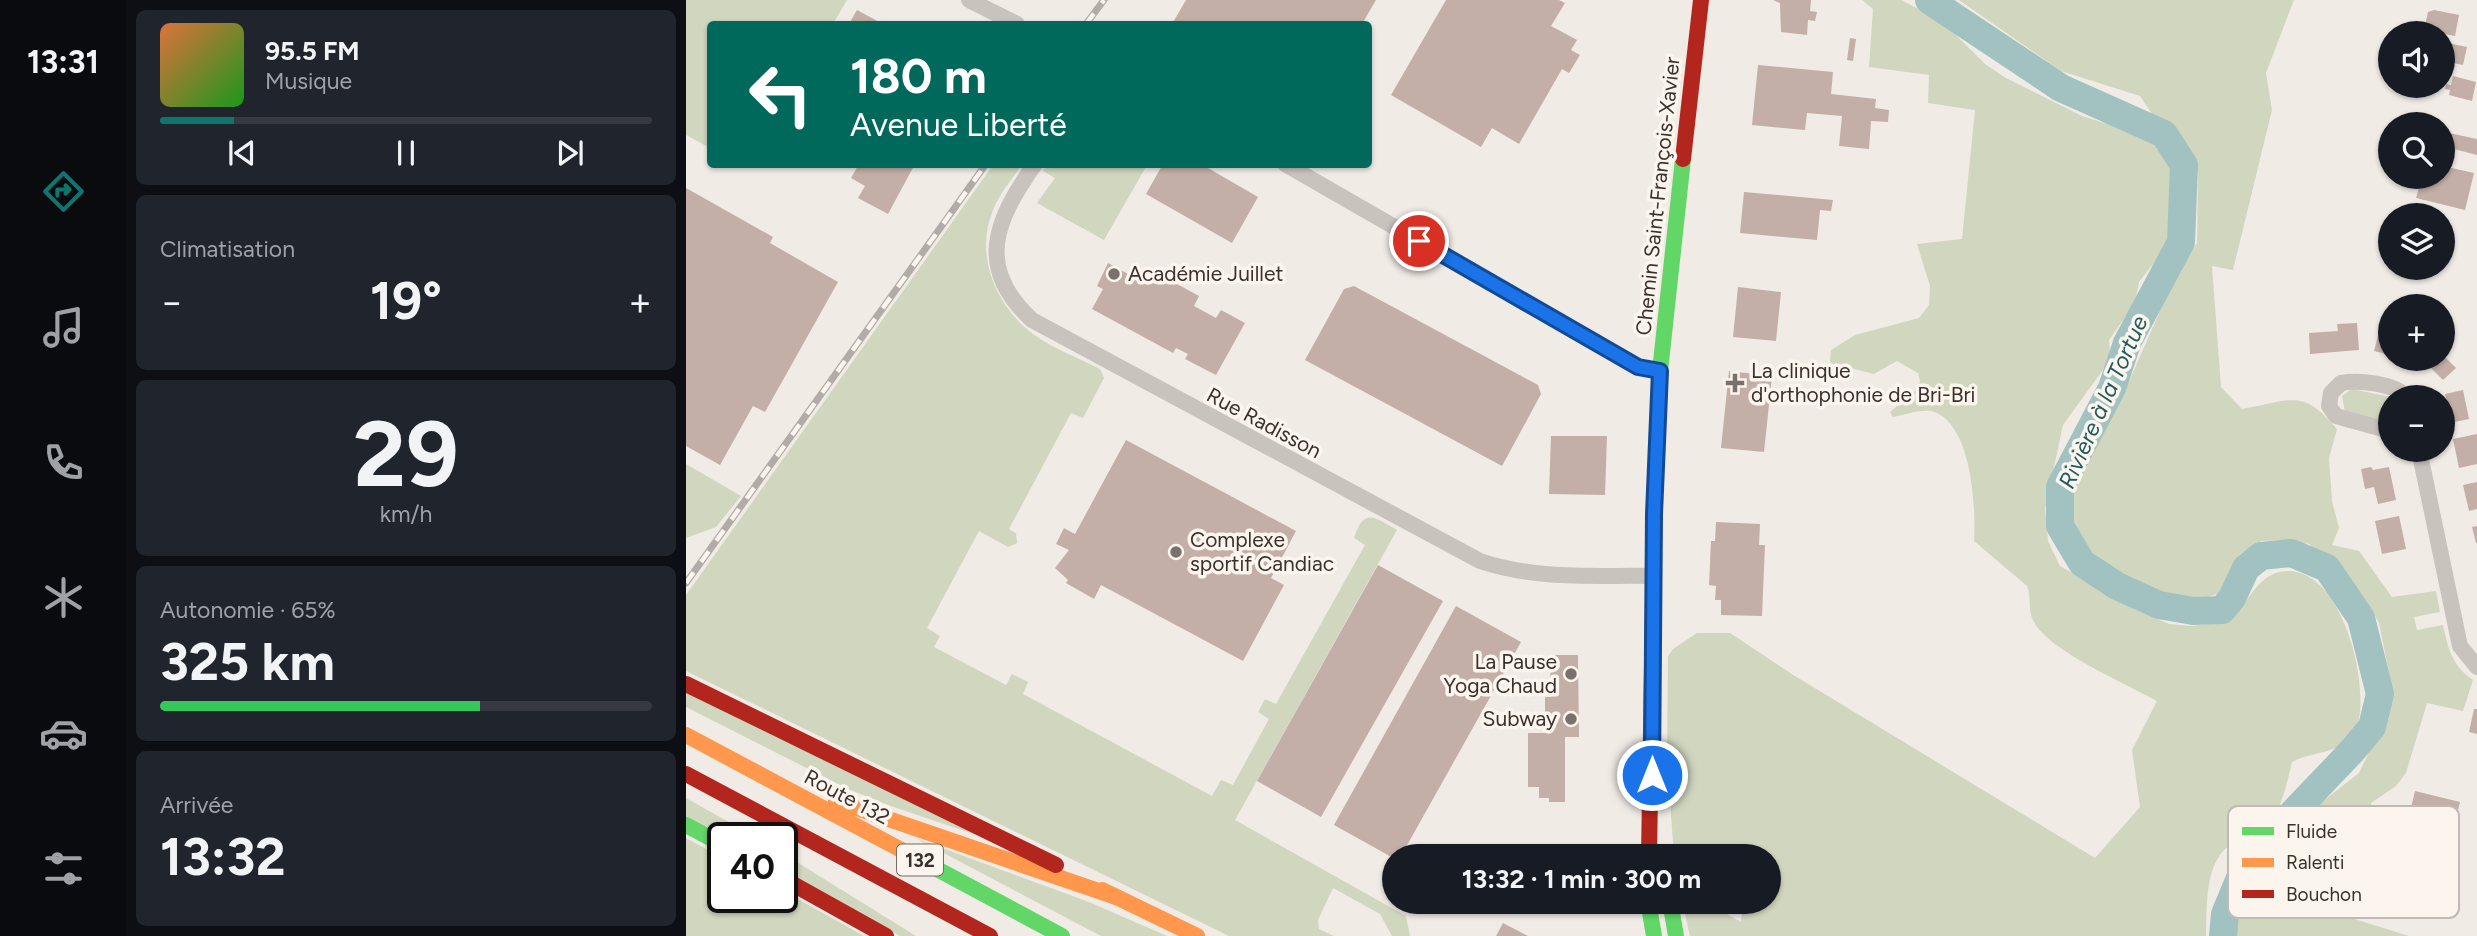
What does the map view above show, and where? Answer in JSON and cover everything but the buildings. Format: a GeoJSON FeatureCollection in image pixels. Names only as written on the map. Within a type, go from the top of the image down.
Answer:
{"type":"FeatureCollection","features":[{"type":"Feature","properties":{"kind":"main road","name":"Chemin Saint-François-Xavier"},"geometry":{"type":"LineString","coordinates":[[1649,844],[1653,576],[1660,371],[1702,0]]}},
{"type":"Feature","properties":{"kind":"main road"},"geometry":{"type":"LineString","coordinates":[[686,684],[1012,842],[1196,936]]}},
{"type":"Feature","properties":{"kind":"main road","name":"Route 132"},"geometry":{"type":"LineString","coordinates":[[686,735],[1062,936]]}},
{"type":"Feature","properties":{"kind":"main road","name":"132"},"geometry":{"type":"LineString","coordinates":[[686,774],[990,936]]}},
{"type":"Feature","properties":{"kind":"main road","name":"Chemin Saint-François-Xavier"},"geometry":{"type":"LineString","coordinates":[[1652,775],[1661,844]]}},
{"type":"Feature","properties":{"kind":"main road"},"geometry":{"type":"LineString","coordinates":[[778,784],[906,821],[1004,860],[1116,897]]}},
{"type":"Feature","properties":{"kind":"main road"},"geometry":{"type":"LineString","coordinates":[[686,825],[707,836]]}},
{"type":"Feature","properties":{"kind":"main road"},"geometry":{"type":"LineString","coordinates":[[857,865],[926,920]]}},
{"type":"Feature","properties":{"kind":"main road"},"geometry":{"type":"LineString","coordinates":[[798,887],[886,936]]}},
{"type":"Feature","properties":{"kind":"main road"},"geometry":{"type":"LineString","coordinates":[[1650,914],[1654,936]]}},
{"type":"Feature","properties":{"kind":"main road"},"geometry":{"type":"LineString","coordinates":[[1672,914],[1676,936]]}},
{"type":"Feature","properties":{"kind":"street"},"geometry":{"type":"LineString","coordinates":[[969,0],[1011,21]]}},
{"type":"Feature","properties":{"kind":"street","name":"Rue Radisson"},"geometry":{"type":"LineString","coordinates":[[1032,168],[1007,207],[997,241],[999,264],[1005,285],[1021,310],[1032,320],[1480,561],[1512,570],[1547,575],[1653,576]]}},
{"type":"Feature","properties":{"kind":"street"},"geometry":{"type":"LineString","coordinates":[[1292,168],[1638,367],[1660,371]]}},
{"type":"Feature","properties":{"kind":"street"},"geometry":{"type":"LineString","coordinates":[[2378,386],[2356,382],[2341,383],[2331,393],[2329,406],[2336,416],[2378,428]]}},
{"type":"Feature","properties":{"kind":"street"},"geometry":{"type":"LineString","coordinates":[[2421,462],[2460,646],[2477,667]]}},
{"type":"Feature","properties":{"kind":"green space"},"geometry":{"type":"Polygon","coordinates":[[[686,0],[847,0],[835,21],[707,21],[707,146],[686,135],[686,0]]]}},
{"type":"Feature","properties":{"kind":"green space"},"geometry":{"type":"Polygon","coordinates":[[[1862,0],[1901,0],[1942,21],[1985,64],[2006,78],[2082,116],[2146,136],[2165,156],[2173,177],[2175,230],[2164,250],[2139,282],[2135,303],[2109,340],[2110,354],[2105,367],[2063,425],[2045,509],[2048,541],[2060,566],[2134,609],[2169,624],[2191,626],[2229,622],[2256,587],[2269,576],[2299,572],[2318,584],[2335,604],[2356,660],[2360,689],[2360,715],[2354,734],[2342,745],[2292,762],[2279,806],[2228,806],[2228,847],[2222,852],[2211,873],[2206,936],[1690,936],[1685,914],[1727,914],[1741,922],[1742,914],[1781,914],[1781,844],[1673,844],[1667,758],[1668,656],[1673,649],[1697,633],[1730,633],[1790,673],[2095,858],[2140,807],[2132,750],[2157,701],[2072,655],[2042,633],[2032,618],[2027,586],[1974,541],[1972,490],[1965,452],[1958,435],[1949,422],[1932,411],[1893,417],[1890,412],[1916,390],[1920,381],[1918,373],[1897,361],[1874,374],[1830,363],[1831,350],[1855,335],[1919,318],[1929,305],[1930,286],[1917,244],[1962,239],[1975,110],[1928,103],[1929,75],[1869,67],[1873,9],[1862,0]]]}},
{"type":"Feature","properties":{"kind":"green space"},"geometry":{"type":"Polygon","coordinates":[[[1959,0],[2294,0],[2266,73],[2272,110],[2233,270],[2212,266],[2221,387],[2242,409],[2284,401],[2304,402],[2325,416],[2337,429],[2329,458],[2332,501],[2339,528],[2332,545],[2359,551],[2392,597],[2436,591],[2440,612],[2414,617],[2417,630],[2443,625],[2456,663],[2473,680],[2463,711],[2427,703],[2406,773],[2396,786],[2371,803],[2371,806],[2317,806],[2359,773],[2389,711],[2390,678],[2379,623],[2367,602],[2309,544],[2288,540],[2261,541],[2240,554],[2220,593],[2194,601],[2167,594],[2118,572],[2083,546],[2070,525],[2067,496],[2126,388],[2180,266],[2197,243],[2198,176],[2192,152],[2152,114],[2140,96],[2061,71],[1959,0]]]}},
{"type":"Feature","properties":{"kind":"green space"},"geometry":{"type":"Polygon","coordinates":[[[991,168],[1020,168],[999,198],[988,227],[986,245],[992,279],[999,295],[1020,323],[1057,349],[1100,369],[1104,378],[1083,418],[1071,413],[1009,529],[1016,533],[1017,543],[1008,547],[979,531],[927,628],[940,636],[934,647],[1006,685],[1012,674],[1028,682],[1023,694],[1212,796],[1221,780],[1233,785],[1269,719],[1258,712],[1265,699],[1276,704],[1365,545],[1354,538],[1362,522],[1371,517],[1397,530],[1235,820],[1382,903],[1382,914],[1406,916],[1410,936],[1392,936],[1380,914],[1333,888],[1318,920],[1319,929],[1334,936],[1229,936],[686,671],[686,595],[991,168]]]}},
{"type":"Feature","properties":{"kind":"green space"},"geometry":{"type":"Polygon","coordinates":[[[1046,168],[1145,168],[1104,240],[1037,203],[1055,178],[1043,171],[1046,168]]]}},
{"type":"Feature","properties":{"kind":"green space"},"geometry":{"type":"Polygon","coordinates":[[[2352,389],[2378,394],[2378,421],[2345,412],[2342,396],[2352,389]]]}},
{"type":"Feature","properties":{"kind":"green space"},"geometry":{"type":"Polygon","coordinates":[[[686,464],[741,496],[716,527],[686,538],[686,464]]]}},
{"type":"Feature","properties":{"kind":"green space"},"geometry":{"type":"Polygon","coordinates":[[[686,691],[994,841],[848,789],[686,707],[686,691]]]}},
{"type":"Feature","properties":{"kind":"green space"},"geometry":{"type":"Polygon","coordinates":[[[686,798],[729,822],[707,822],[707,829],[686,818],[686,798]]]}},
{"type":"Feature","properties":{"kind":"green space"},"geometry":{"type":"Polygon","coordinates":[[[686,838],[707,849],[707,913],[798,913],[798,899],[864,936],[686,936],[686,838]]]}},
{"type":"Feature","properties":{"kind":"green space"},"geometry":{"type":"Polygon","coordinates":[[[915,838],[1089,902],[1167,936],[1101,936],[915,838]]]}},
{"type":"Feature","properties":{"kind":"green space"},"geometry":{"type":"Polygon","coordinates":[[[798,863],[916,936],[900,936],[798,879],[798,863]]]}},
{"type":"Feature","properties":{"kind":"green space"},"geometry":{"type":"Polygon","coordinates":[[[2238,918],[2352,918],[2409,936],[2235,936],[2238,918]]]}},
{"type":"Feature","properties":{"kind":"waterway","name":"Rivière à la Tortue"},"geometry":{"type":"LineString","coordinates":[[1929,0],[2061,88],[2164,134],[2184,165],[2181,242],[2127,343],[2112,388],[2060,487],[2060,526],[2082,563],[2117,586],[2159,605],[2193,611],[2222,610],[2232,598],[2246,568],[2261,556],[2291,553],[2327,568],[2361,618],[2380,694],[2372,727],[2300,806]]}},
{"type":"Feature","properties":{"kind":"waterway","name":"Rivière à la Tortue"},"geometry":{"type":"LineString","coordinates":[[2223,936],[2228,907]]}},
{"type":"Feature","properties":{"kind":"railway"},"geometry":{"type":"LineString","coordinates":[[1088,21],[1104,0]]}},
{"type":"Feature","properties":{"kind":"railway"},"geometry":{"type":"LineString","coordinates":[[686,583],[983,168]]}},
{"type":"Feature","properties":{"kind":"traffic: fast"},"geometry":{"type":"LineString","coordinates":[[1655,484],[1660,371],[1683,159]]}},
{"type":"Feature","properties":{"kind":"traffic: fast"},"geometry":{"type":"LineString","coordinates":[[686,825],[707,836]]}},
{"type":"Feature","properties":{"kind":"traffic: fast"},"geometry":{"type":"LineString","coordinates":[[922,861],[1062,936]]}},
{"type":"Feature","properties":{"kind":"traffic: fast"},"geometry":{"type":"LineString","coordinates":[[1650,914],[1654,936]]}},
{"type":"Feature","properties":{"kind":"traffic: fast"},"geometry":{"type":"LineString","coordinates":[[1672,914],[1676,936]]}},
{"type":"Feature","properties":{"kind":"traffic: slow"},"geometry":{"type":"LineString","coordinates":[[686,735],[922,861]]}},
{"type":"Feature","properties":{"kind":"traffic: slow"},"geometry":{"type":"LineString","coordinates":[[836,801],[1116,897]]}},
{"type":"Feature","properties":{"kind":"traffic: slow"},"geometry":{"type":"LineString","coordinates":[[1102,890],[1197,936]]}},
{"type":"Feature","properties":{"kind":"traffic: jam"},"geometry":{"type":"LineString","coordinates":[[1683,159],[1701,0]]}},
{"type":"Feature","properties":{"kind":"traffic: jam"},"geometry":{"type":"LineString","coordinates":[[1649,844],[1655,484]]}},
{"type":"Feature","properties":{"kind":"traffic: jam"},"geometry":{"type":"LineString","coordinates":[[686,684],[1056,865]]}},
{"type":"Feature","properties":{"kind":"traffic: jam"},"geometry":{"type":"LineString","coordinates":[[686,774],[990,936]]}},
{"type":"Feature","properties":{"kind":"traffic: jam"},"geometry":{"type":"LineString","coordinates":[[798,887],[886,936]]}},
{"type":"Feature","properties":{"kind":"place","name":"Académie Juillet"},"geometry":{"type":"Point","coordinates":[1114,274]}},
{"type":"Feature","properties":{"kind":"place","name":"La clinique d'orthophonie de Bri-Bri"},"geometry":{"type":"Point","coordinates":[1735,383]}},
{"type":"Feature","properties":{"kind":"place","name":"Complexe sportif Candiac"},"geometry":{"type":"Point","coordinates":[1176,552]}},
{"type":"Feature","properties":{"kind":"place","name":"La Pause Yoga Chaud"},"geometry":{"type":"Point","coordinates":[1571,674]}},
{"type":"Feature","properties":{"kind":"place","name":"Subway"},"geometry":{"type":"Point","coordinates":[1571,719]}},
{"type":"Feature","properties":{"kind":"route"},"geometry":{"type":"LineString","coordinates":[[1419,241],[1638,367],[1660,371],[1654,514],[1652,775]]}}]}
